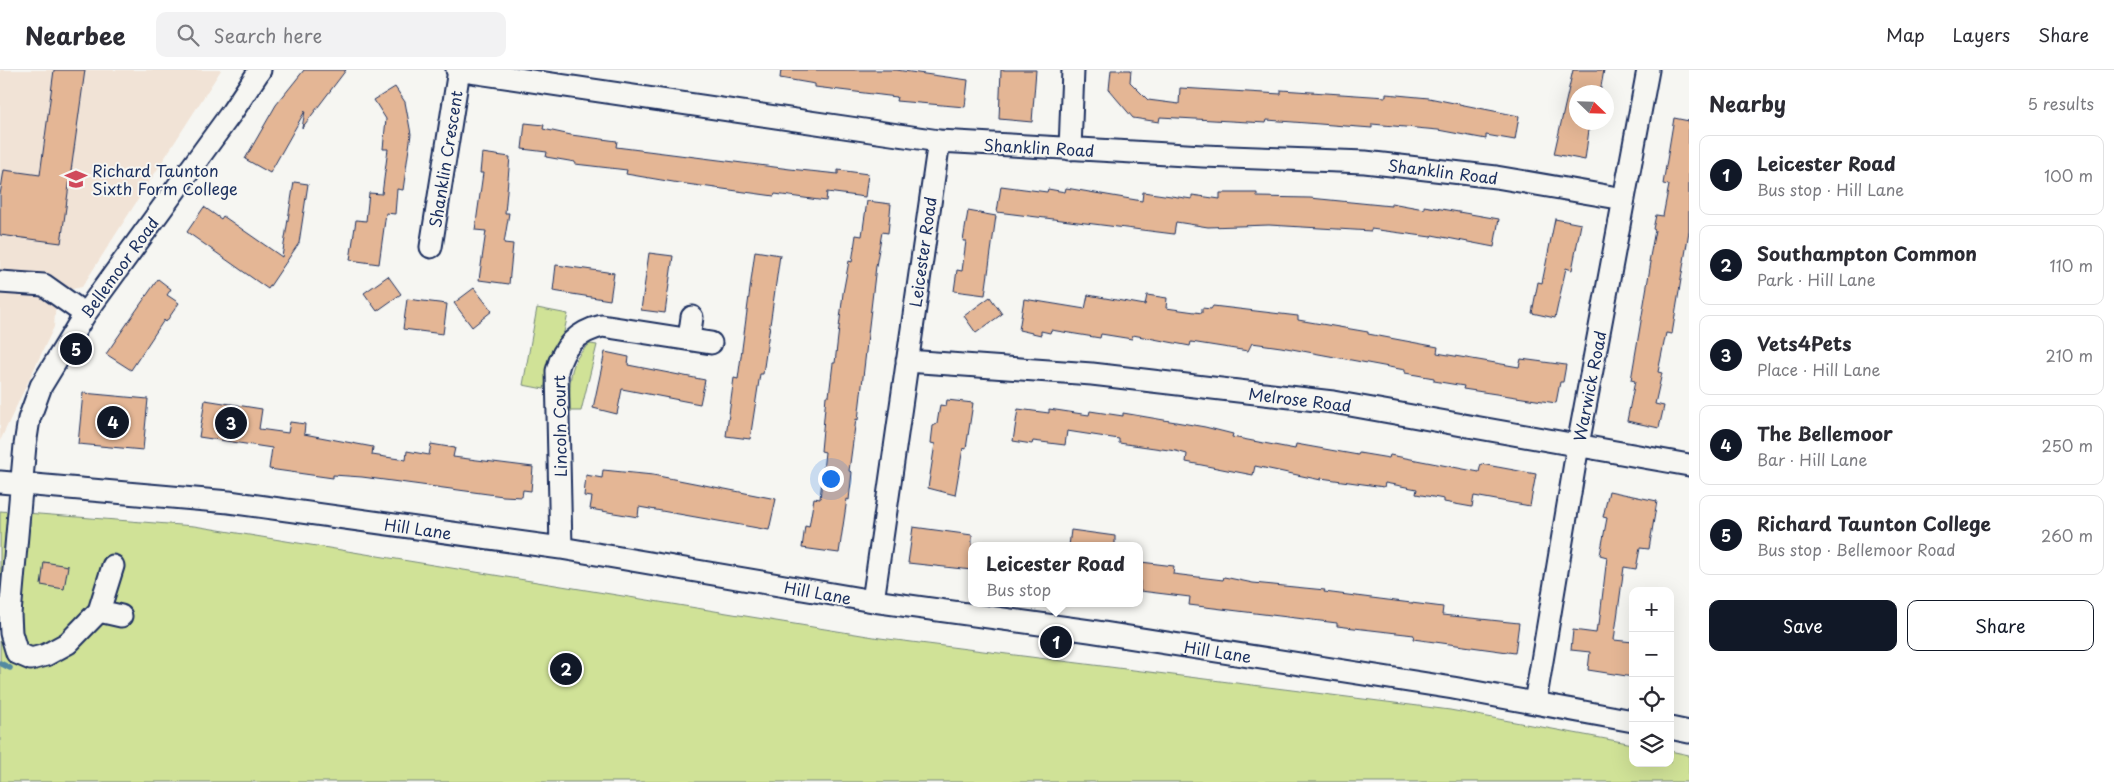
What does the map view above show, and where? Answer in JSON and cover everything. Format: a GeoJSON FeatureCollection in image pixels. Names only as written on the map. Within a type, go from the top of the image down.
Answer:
{"type":"FeatureCollection","features":[{"type":"Feature","properties":{"kind":"street","name":"Bellemoor Road"},"geometry":{"type":"LineString","coordinates":[[99,610],[68,644],[46,655],[31,659],[17,653],[11,633],[10,614],[24,444],[36,398],[48,372],[85,314],[232,112],[260,70]]}},
{"type":"Feature","properties":{"kind":"street","name":"Shanklin Road"},"geometry":{"type":"LineString","coordinates":[[458,70],[939,141],[1070,149],[1365,162],[1496,177],[1624,199]]}},
{"type":"Feature","properties":{"kind":"street","name":"Shanklin Crescent"},"geometry":{"type":"LineString","coordinates":[[431,247],[458,70]]}},
{"type":"Feature","properties":{"kind":"street"},"geometry":{"type":"LineString","coordinates":[[1070,149],[1073,70]]}},
{"type":"Feature","properties":{"kind":"street","name":"Warwick Road"},"geometry":{"type":"LineString","coordinates":[[1535,703],[1578,445],[1648,70]]}},
{"type":"Feature","properties":{"kind":"street","name":"Leicester Road"},"geometry":{"type":"LineString","coordinates":[[872,601],[939,141]]}},
{"type":"Feature","properties":{"kind":"street"},"geometry":{"type":"LineString","coordinates":[[0,282],[44,285],[85,314]]}},
{"type":"Feature","properties":{"kind":"street"},"geometry":{"type":"LineString","coordinates":[[689,339],[692,317]]}},
{"type":"Feature","properties":{"kind":"street","name":"Lincoln Court"},"geometry":{"type":"LineString","coordinates":[[561,548],[557,371],[564,352],[576,335],[602,326],[711,343]]}},
{"type":"Feature","properties":{"kind":"street","name":"Melrose Road"},"geometry":{"type":"LineString","coordinates":[[907,362],[1092,374],[1333,402],[1689,465]]}},
{"type":"Feature","properties":{"kind":"street","name":"Hill Lane"},"geometry":{"type":"LineString","coordinates":[[0,482],[229,502],[561,548],[872,601],[1103,633],[1535,703],[1629,720]]}},
{"type":"Feature","properties":{"kind":"street"},"geometry":{"type":"LineString","coordinates":[[113,566],[99,610],[121,616]]}},
{"type":"Feature","properties":{"kind":"street"},"geometry":{"type":"LineString","coordinates":[[1674,729],[1689,732]]}},
{"type":"Feature","properties":{"kind":"shaded area","name":"Richard Taunton Sixth Form College"},"geometry":{"type":"Polygon","coordinates":[[[0,70],[221,70],[82,287],[63,291],[56,301],[54,327],[0,441],[0,70]]]}},
{"type":"Feature","properties":{"kind":"green space"},"geometry":{"type":"Polygon","coordinates":[[[537,308],[568,314],[564,332],[552,355],[544,389],[523,385],[537,308]]]}},
{"type":"Feature","properties":{"kind":"green space"},"geometry":{"type":"Polygon","coordinates":[[[590,344],[597,345],[581,411],[570,411],[571,374],[577,358],[590,344]]]}},
{"type":"Feature","properties":{"kind":"green space"},"geometry":{"type":"Polygon","coordinates":[[[0,511],[194,526],[880,638],[1450,710],[1629,743],[1629,767],[1674,767],[1674,752],[1689,755],[1689,782],[0,782],[0,511]]]}},
{"type":"Feature","properties":{"kind":"building"},"geometry":{"type":"Polygon","coordinates":[[[54,70],[85,70],[61,243],[0,235],[0,195],[4,170],[40,175],[54,70]]]}},
{"type":"Feature","properties":{"kind":"building"},"geometry":{"type":"Polygon","coordinates":[[[304,70],[346,70],[302,128],[305,111],[270,173],[245,159],[276,105],[304,70]]]}},
{"type":"Feature","properties":{"kind":"building"},"geometry":{"type":"Polygon","coordinates":[[[781,70],[896,70],[968,80],[965,107],[896,101],[897,97],[815,87],[815,84],[780,78],[781,70]]]}},
{"type":"Feature","properties":{"kind":"building"},"geometry":{"type":"Polygon","coordinates":[[[1001,70],[1036,70],[1032,122],[999,119],[1001,70]]]}},
{"type":"Feature","properties":{"kind":"building"},"geometry":{"type":"Polygon","coordinates":[[[1111,70],[1131,70],[1130,82],[1148,100],[1179,104],[1180,88],[1281,94],[1281,90],[1386,97],[1386,94],[1429,98],[1519,116],[1515,140],[1486,135],[1486,139],[1438,130],[1372,124],[1372,128],[1267,120],[1266,123],[1160,117],[1159,122],[1133,118],[1109,90],[1111,70]]]}},
{"type":"Feature","properties":{"kind":"building"},"geometry":{"type":"Polygon","coordinates":[[[1573,70],[1604,70],[1601,85],[1570,85],[1573,70]]]}},
{"type":"Feature","properties":{"kind":"building"},"geometry":{"type":"Polygon","coordinates":[[[395,87],[405,102],[411,134],[403,190],[397,189],[395,214],[386,213],[379,264],[350,260],[356,220],[366,221],[369,193],[382,194],[388,149],[383,149],[386,119],[374,100],[395,87]]]}},
{"type":"Feature","properties":{"kind":"building"},"geometry":{"type":"Polygon","coordinates":[[[1569,88],[1569,130],[1589,130],[1585,160],[1554,154],[1569,88]]]}},
{"type":"Feature","properties":{"kind":"building"},"geometry":{"type":"Polygon","coordinates":[[[1674,118],[1689,121],[1689,231],[1672,334],[1666,333],[1658,372],[1662,373],[1655,404],[1664,406],[1659,428],[1627,421],[1635,381],[1631,380],[1651,262],[1649,262],[1655,230],[1653,229],[1656,215],[1663,216],[1669,185],[1663,184],[1674,118]]]}},
{"type":"Feature","properties":{"kind":"building"},"geometry":{"type":"Polygon","coordinates":[[[525,123],[544,125],[543,129],[571,135],[617,141],[616,147],[790,169],[838,174],[838,170],[868,174],[865,197],[827,192],[826,201],[775,194],[774,196],[626,174],[627,170],[575,164],[575,162],[546,157],[547,152],[522,149],[525,123]]]}},
{"type":"Feature","properties":{"kind":"building"},"geometry":{"type":"Polygon","coordinates":[[[482,153],[510,157],[505,213],[509,213],[504,243],[513,244],[509,284],[479,280],[486,231],[475,230],[483,173],[480,173],[482,153]]]}},
{"type":"Feature","properties":{"kind":"building"},"geometry":{"type":"Polygon","coordinates":[[[294,182],[308,184],[299,243],[268,289],[187,232],[204,207],[221,219],[223,216],[282,257],[294,182]]]}},
{"type":"Feature","properties":{"kind":"building"},"geometry":{"type":"Polygon","coordinates":[[[1001,186],[1047,192],[1048,189],[1065,192],[1066,188],[1142,201],[1143,192],[1192,199],[1192,195],[1220,199],[1220,193],[1257,193],[1257,197],[1310,198],[1391,206],[1391,203],[1424,209],[1424,206],[1499,219],[1494,247],[1432,235],[1431,237],[1371,229],[1371,231],[1269,225],[1208,227],[1176,222],[1174,234],[997,212],[1001,186]]]}},
{"type":"Feature","properties":{"kind":"building"},"geometry":{"type":"Polygon","coordinates":[[[867,201],[891,204],[888,233],[882,232],[876,266],[858,420],[856,419],[849,471],[852,472],[849,500],[847,499],[839,553],[802,548],[805,526],[809,527],[814,498],[820,499],[825,452],[821,451],[826,396],[829,396],[833,363],[835,363],[843,293],[849,261],[852,262],[856,235],[862,236],[867,201]]]}},
{"type":"Feature","properties":{"kind":"building"},"geometry":{"type":"Polygon","coordinates":[[[968,211],[996,216],[985,295],[954,291],[957,270],[962,271],[966,241],[963,241],[968,211]]]}},
{"type":"Feature","properties":{"kind":"building"},"geometry":{"type":"Polygon","coordinates":[[[1555,219],[1581,224],[1572,270],[1566,268],[1555,318],[1532,313],[1538,282],[1542,283],[1555,219]]]}},
{"type":"Feature","properties":{"kind":"building"},"geometry":{"type":"Polygon","coordinates":[[[755,251],[780,255],[763,374],[760,374],[750,439],[726,436],[734,378],[738,379],[755,251]]]}},
{"type":"Feature","properties":{"kind":"building"},"geometry":{"type":"Polygon","coordinates":[[[649,253],[673,256],[665,313],[641,310],[649,253]]]}},
{"type":"Feature","properties":{"kind":"building"},"geometry":{"type":"Polygon","coordinates":[[[556,265],[614,273],[610,300],[553,291],[556,265]]]}},
{"type":"Feature","properties":{"kind":"building"},"geometry":{"type":"Polygon","coordinates":[[[388,276],[401,294],[377,311],[364,293],[388,276]]]}},
{"type":"Feature","properties":{"kind":"building"},"geometry":{"type":"Polygon","coordinates":[[[158,279],[171,289],[167,295],[179,303],[166,322],[164,320],[131,370],[106,354],[158,279]]]}},
{"type":"Feature","properties":{"kind":"building"},"geometry":{"type":"Polygon","coordinates":[[[474,288],[492,311],[472,327],[454,303],[474,288]]]}},
{"type":"Feature","properties":{"kind":"building"},"geometry":{"type":"Polygon","coordinates":[[[1088,295],[1145,305],[1147,295],[1167,298],[1166,308],[1202,313],[1202,308],[1211,309],[1213,306],[1298,316],[1298,320],[1438,347],[1437,353],[1519,367],[1521,359],[1566,365],[1556,403],[1463,389],[1464,386],[1434,381],[1434,378],[1405,373],[1405,370],[1252,343],[1248,351],[1191,342],[1190,346],[1133,335],[1132,339],[1101,334],[1100,338],[1051,330],[1050,333],[1041,331],[1041,335],[1019,330],[1024,299],[1085,309],[1088,295]]]}},
{"type":"Feature","properties":{"kind":"building"},"geometry":{"type":"Polygon","coordinates":[[[990,297],[1002,314],[976,333],[964,316],[990,297]]]}},
{"type":"Feature","properties":{"kind":"building"},"geometry":{"type":"Polygon","coordinates":[[[407,299],[447,304],[443,334],[403,329],[407,299]]]}},
{"type":"Feature","properties":{"kind":"building"},"geometry":{"type":"Polygon","coordinates":[[[605,352],[629,357],[628,365],[705,380],[700,404],[622,389],[617,414],[593,408],[605,352]]]}},
{"type":"Feature","properties":{"kind":"building"},"geometry":{"type":"Polygon","coordinates":[[[83,393],[148,399],[143,450],[78,444],[83,393]]]}},
{"type":"Feature","properties":{"kind":"building"},"geometry":{"type":"Polygon","coordinates":[[[205,400],[262,409],[259,429],[288,433],[290,422],[305,424],[304,434],[373,447],[372,455],[406,460],[407,451],[429,455],[431,444],[455,448],[453,457],[533,467],[531,491],[523,490],[522,497],[503,496],[362,477],[333,475],[333,478],[269,469],[272,448],[199,437],[205,400]]]}},
{"type":"Feature","properties":{"kind":"building"},"geometry":{"type":"Polygon","coordinates":[[[947,400],[973,403],[966,449],[963,448],[955,495],[928,488],[935,444],[931,443],[933,426],[937,424],[940,405],[946,406],[947,400]]]}},
{"type":"Feature","properties":{"kind":"building"},"geometry":{"type":"Polygon","coordinates":[[[1018,409],[1049,413],[1049,409],[1089,415],[1090,411],[1123,416],[1123,413],[1205,427],[1233,434],[1232,437],[1295,449],[1296,444],[1358,455],[1359,453],[1389,458],[1390,455],[1479,472],[1481,464],[1536,474],[1530,506],[1474,496],[1472,507],[1416,494],[1417,489],[1385,483],[1384,487],[1321,478],[1321,480],[1255,466],[1253,475],[1186,462],[1187,454],[1176,451],[1119,443],[1119,439],[1067,431],[1065,445],[1033,441],[1032,444],[1013,441],[1018,409]]]}},
{"type":"Feature","properties":{"kind":"building"},"geometry":{"type":"Polygon","coordinates":[[[603,470],[653,475],[776,499],[769,530],[639,507],[638,517],[590,509],[592,497],[584,496],[586,475],[602,478],[603,470]]]}},
{"type":"Feature","properties":{"kind":"building"},"geometry":{"type":"Polygon","coordinates":[[[1609,491],[1657,501],[1649,549],[1640,548],[1636,569],[1624,567],[1614,640],[1629,642],[1629,676],[1588,670],[1590,652],[1571,650],[1573,630],[1596,633],[1597,625],[1599,625],[1607,557],[1600,555],[1607,518],[1603,517],[1609,491]]]}},
{"type":"Feature","properties":{"kind":"building"},"geometry":{"type":"Polygon","coordinates":[[[913,527],[972,535],[972,542],[968,542],[968,570],[908,563],[913,527]]]}},
{"type":"Feature","properties":{"kind":"building"},"geometry":{"type":"Polygon","coordinates":[[[1071,530],[1115,536],[1115,542],[1070,542],[1071,530]]]}},
{"type":"Feature","properties":{"kind":"building"},"geometry":{"type":"Polygon","coordinates":[[[44,562],[68,566],[64,589],[41,585],[44,562]]]}},
{"type":"Feature","properties":{"kind":"building"},"geometry":{"type":"Polygon","coordinates":[[[1143,562],[1174,566],[1173,574],[1223,580],[1224,577],[1253,583],[1325,590],[1324,592],[1443,607],[1442,615],[1519,623],[1515,653],[1413,639],[1414,635],[1337,626],[1337,623],[1189,605],[1190,597],[1143,591],[1143,562]]]}},
{"type":"Feature","properties":{"kind":"waterway"},"geometry":{"type":"LineString","coordinates":[[0,663],[10,668]]}},
{"type":"Feature","properties":{"kind":"place","name":"Richard Taunton Sixth Form College"},"geometry":{"type":"Point","coordinates":[76,179]}},
{"type":"Feature","properties":{"kind":"place","name":"Richard Taunton College"},"geometry":{"type":"Point","coordinates":[76,349]}},
{"type":"Feature","properties":{"kind":"place","name":"The Bellemoor"},"geometry":{"type":"Point","coordinates":[113,422]}},
{"type":"Feature","properties":{"kind":"place","name":"Vets4Pets"},"geometry":{"type":"Point","coordinates":[231,423]}},
{"type":"Feature","properties":{"kind":"place","name":"Leicester Road"},"geometry":{"type":"Point","coordinates":[1056,642]}},
{"type":"Feature","properties":{"kind":"place","name":"Southampton Common"},"geometry":{"type":"Point","coordinates":[566,669]}}]}
